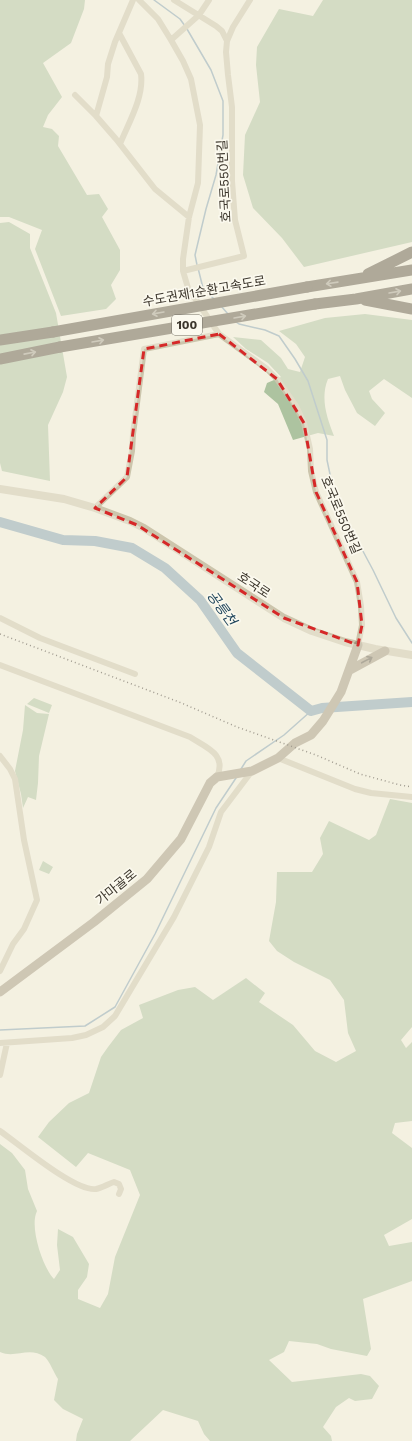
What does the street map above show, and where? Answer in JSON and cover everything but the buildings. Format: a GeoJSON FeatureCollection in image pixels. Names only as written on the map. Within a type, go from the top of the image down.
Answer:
{"type":"FeatureCollection","features":[{"type":"Feature","properties":{"kind":"highway"},"geometry":{"type":"LineString","coordinates":[[356,280],[412,252]]}},
{"type":"Feature","properties":{"kind":"highway","name":"수도권제1순환고속도로"},"geometry":{"type":"LineString","coordinates":[[0,340],[412,270]]}},
{"type":"Feature","properties":{"kind":"highway","name":"100"},"geometry":{"type":"LineString","coordinates":[[0,358],[315,304],[356,299],[412,289]]}},
{"type":"Feature","properties":{"kind":"highway"},"geometry":{"type":"LineString","coordinates":[[356,299],[412,309]]}},
{"type":"Feature","properties":{"kind":"main road"},"geometry":{"type":"LineString","coordinates":[[219,777],[252,771],[278,758],[295,743],[311,735],[323,721],[341,692],[358,645]]}},
{"type":"Feature","properties":{"kind":"main road"},"geometry":{"type":"LineString","coordinates":[[350,670],[385,651]]}},
{"type":"Feature","properties":{"kind":"main road","name":"가마골로"},"geometry":{"type":"LineString","coordinates":[[1,990],[94,922],[147,878],[181,839],[210,783],[219,777]]}},
{"type":"Feature","properties":{"kind":"street"},"geometry":{"type":"LineString","coordinates":[[96,116],[107,77],[108,64],[133,0]]}},
{"type":"Feature","properties":{"kind":"street","name":"호국로550번길"},"geometry":{"type":"LineString","coordinates":[[139,0],[174,38],[191,79],[200,125],[198,183],[189,217],[183,259],[183,271],[188,288],[219,334],[267,369],[277,379],[296,406],[304,423],[310,449],[311,471],[316,492],[357,582],[361,606],[362,626],[358,645]]}},
{"type":"Feature","properties":{"kind":"street"},"geometry":{"type":"LineString","coordinates":[[174,0],[197,17],[222,31],[227,41]]}},
{"type":"Feature","properties":{"kind":"street"},"geometry":{"type":"LineString","coordinates":[[174,38],[197,17],[209,0]]}},
{"type":"Feature","properties":{"kind":"street","name":"호국로550번길"},"geometry":{"type":"LineString","coordinates":[[183,271],[244,256],[235,220],[232,181],[232,107],[226,52],[227,41],[233,27],[250,0]]}},
{"type":"Feature","properties":{"kind":"street"},"geometry":{"type":"LineString","coordinates":[[119,33],[141,74],[142,80],[140,95],[120,144]]}},
{"type":"Feature","properties":{"kind":"street"},"geometry":{"type":"LineString","coordinates":[[74,95],[96,116],[155,189],[189,217]]}},
{"type":"Feature","properties":{"kind":"street"},"geometry":{"type":"LineString","coordinates":[[95,508],[127,477],[132,451],[144,349],[219,334]]}},
{"type":"Feature","properties":{"kind":"street","name":"호국로"},"geometry":{"type":"LineString","coordinates":[[0,489],[64,499],[95,508],[130,521],[144,528],[284,618],[312,631],[358,645],[385,651],[411,654]]}},
{"type":"Feature","properties":{"kind":"street"},"geometry":{"type":"LineString","coordinates":[[0,618],[40,638],[135,674]]}},
{"type":"Feature","properties":{"kind":"street"},"geometry":{"type":"LineString","coordinates":[[0,665],[190,737],[216,754],[220,761],[219,777]]}},
{"type":"Feature","properties":{"kind":"street"},"geometry":{"type":"LineString","coordinates":[[0,756],[10,769],[15,779],[24,840],[37,900],[24,929],[13,944],[0,971]]}},
{"type":"Feature","properties":{"kind":"street"},"geometry":{"type":"LineString","coordinates":[[278,758],[360,790],[371,793],[412,797]]}},
{"type":"Feature","properties":{"kind":"street"},"geometry":{"type":"LineString","coordinates":[[0,1075],[3,1043],[72,1038],[86,1035],[103,1026],[115,1016],[174,917],[210,847],[221,812],[252,771]]}},
{"type":"Feature","properties":{"kind":"street"},"geometry":{"type":"LineString","coordinates":[[0,1131],[47,1166],[71,1181],[85,1187],[96,1189],[114,1182],[119,1184],[121,1189],[119,1194]]}},
{"type":"Feature","properties":{"kind":"highlighted area"},"geometry":{"type":"Polygon","coordinates":[[[219,334],[277,379],[304,423],[316,492],[357,582],[362,625],[358,645],[284,618],[137,525],[95,508],[127,477],[144,349],[219,334]]]}},
{"type":"Feature","properties":{"kind":"green space"},"geometry":{"type":"Polygon","coordinates":[[[0,0],[85,0],[84,9],[71,43],[43,63],[62,97],[48,115],[43,127],[52,129],[59,136],[58,146],[87,195],[99,194],[108,209],[102,217],[120,250],[120,270],[111,285],[116,299],[106,309],[61,316],[35,249],[42,230],[9,217],[0,217],[0,0]]]}},
{"type":"Feature","properties":{"kind":"green space"},"geometry":{"type":"Polygon","coordinates":[[[323,0],[412,0],[412,242],[304,267],[282,238],[253,208],[243,175],[245,135],[260,102],[256,65],[257,47],[279,9],[313,16],[323,0]]]}},
{"type":"Feature","properties":{"kind":"green space"},"geometry":{"type":"Polygon","coordinates":[[[9,222],[30,234],[30,248],[56,313],[67,377],[63,392],[48,425],[50,481],[2,471],[0,463],[0,223],[9,222]]]}},
{"type":"Feature","properties":{"kind":"green space"},"geometry":{"type":"Polygon","coordinates":[[[365,314],[412,320],[412,398],[384,379],[369,391],[372,399],[385,413],[375,426],[357,413],[345,390],[340,376],[328,379],[325,393],[325,408],[334,436],[318,433],[293,440],[278,404],[264,392],[267,383],[281,377],[268,363],[246,349],[233,337],[261,340],[281,358],[288,369],[300,372],[305,357],[296,344],[279,331],[325,318],[365,314]]]}},
{"type":"Feature","properties":{"kind":"green space"},"geometry":{"type":"Polygon","coordinates":[[[34,698],[52,705],[49,713],[27,704],[34,698]]]}},
{"type":"Feature","properties":{"kind":"green space"},"geometry":{"type":"Polygon","coordinates":[[[25,705],[37,713],[49,714],[39,756],[36,800],[28,797],[23,808],[15,771],[23,730],[25,705]]]}},
{"type":"Feature","properties":{"kind":"green space"},"geometry":{"type":"Polygon","coordinates":[[[390,799],[412,803],[412,1027],[401,1040],[406,1048],[412,1042],[412,1121],[395,1123],[392,1133],[412,1148],[412,1219],[384,1235],[389,1246],[412,1242],[412,1281],[363,1299],[371,1349],[367,1356],[331,1349],[317,1344],[289,1341],[284,1352],[269,1360],[292,1382],[361,1374],[370,1376],[379,1386],[372,1399],[355,1401],[349,1398],[336,1407],[323,1427],[331,1436],[332,1441],[210,1441],[204,1434],[198,1421],[163,1410],[130,1441],[76,1441],[83,1419],[63,1409],[54,1400],[58,1379],[47,1359],[39,1354],[28,1352],[6,1354],[0,1352],[0,1144],[12,1153],[25,1170],[28,1189],[37,1211],[35,1227],[38,1247],[50,1274],[54,1279],[60,1270],[57,1245],[58,1229],[73,1237],[89,1264],[87,1277],[78,1290],[78,1299],[100,1308],[108,1294],[115,1257],[140,1195],[130,1170],[88,1153],[76,1167],[38,1137],[49,1122],[69,1103],[89,1093],[101,1057],[108,1047],[121,1030],[143,1018],[139,1005],[178,990],[195,987],[213,1000],[246,978],[265,993],[259,1002],[293,1025],[315,1051],[336,1062],[356,1051],[348,1033],[344,1000],[330,980],[294,962],[277,951],[269,941],[276,902],[277,872],[312,872],[323,854],[320,838],[329,821],[369,840],[376,835],[390,799]]]}},
{"type":"Feature","properties":{"kind":"green space"},"geometry":{"type":"Polygon","coordinates":[[[43,861],[53,867],[49,874],[39,870],[43,861]]]}},
{"type":"Feature","properties":{"kind":"waterway"},"geometry":{"type":"LineString","coordinates":[[154,0],[180,19],[185,26]]}},
{"type":"Feature","properties":{"kind":"waterway"},"geometry":{"type":"LineString","coordinates":[[187,29],[211,70],[223,101],[223,135],[216,175],[195,255],[197,265]]}},
{"type":"Feature","properties":{"kind":"waterway"},"geometry":{"type":"LineString","coordinates":[[198,268],[203,288],[214,299]]}},
{"type":"Feature","properties":{"kind":"waterway"},"geometry":{"type":"LineString","coordinates":[[221,306],[228,314]]}},
{"type":"Feature","properties":{"kind":"waterway"},"geometry":{"type":"LineString","coordinates":[[236,322],[265,330],[279,336],[308,381],[327,440],[327,460],[335,498],[373,570],[396,618],[412,643]]}},
{"type":"Feature","properties":{"kind":"waterway","name":"공릉천"},"geometry":{"type":"LineString","coordinates":[[0,522],[63,540],[95,541],[132,548],[165,568],[200,600],[237,653],[311,711],[322,708],[412,702]]}},
{"type":"Feature","properties":{"kind":"waterway"},"geometry":{"type":"LineString","coordinates":[[241,769],[246,761],[284,735],[311,711]]}},
{"type":"Feature","properties":{"kind":"waterway"},"geometry":{"type":"LineString","coordinates":[[0,1030],[85,1026],[115,1007],[155,934],[216,808],[236,778]]}},
{"type":"Feature","properties":{"kind":"railway"},"geometry":{"type":"LineString","coordinates":[[0,634],[179,702],[237,727],[316,755],[360,774],[412,787]]}}]}
